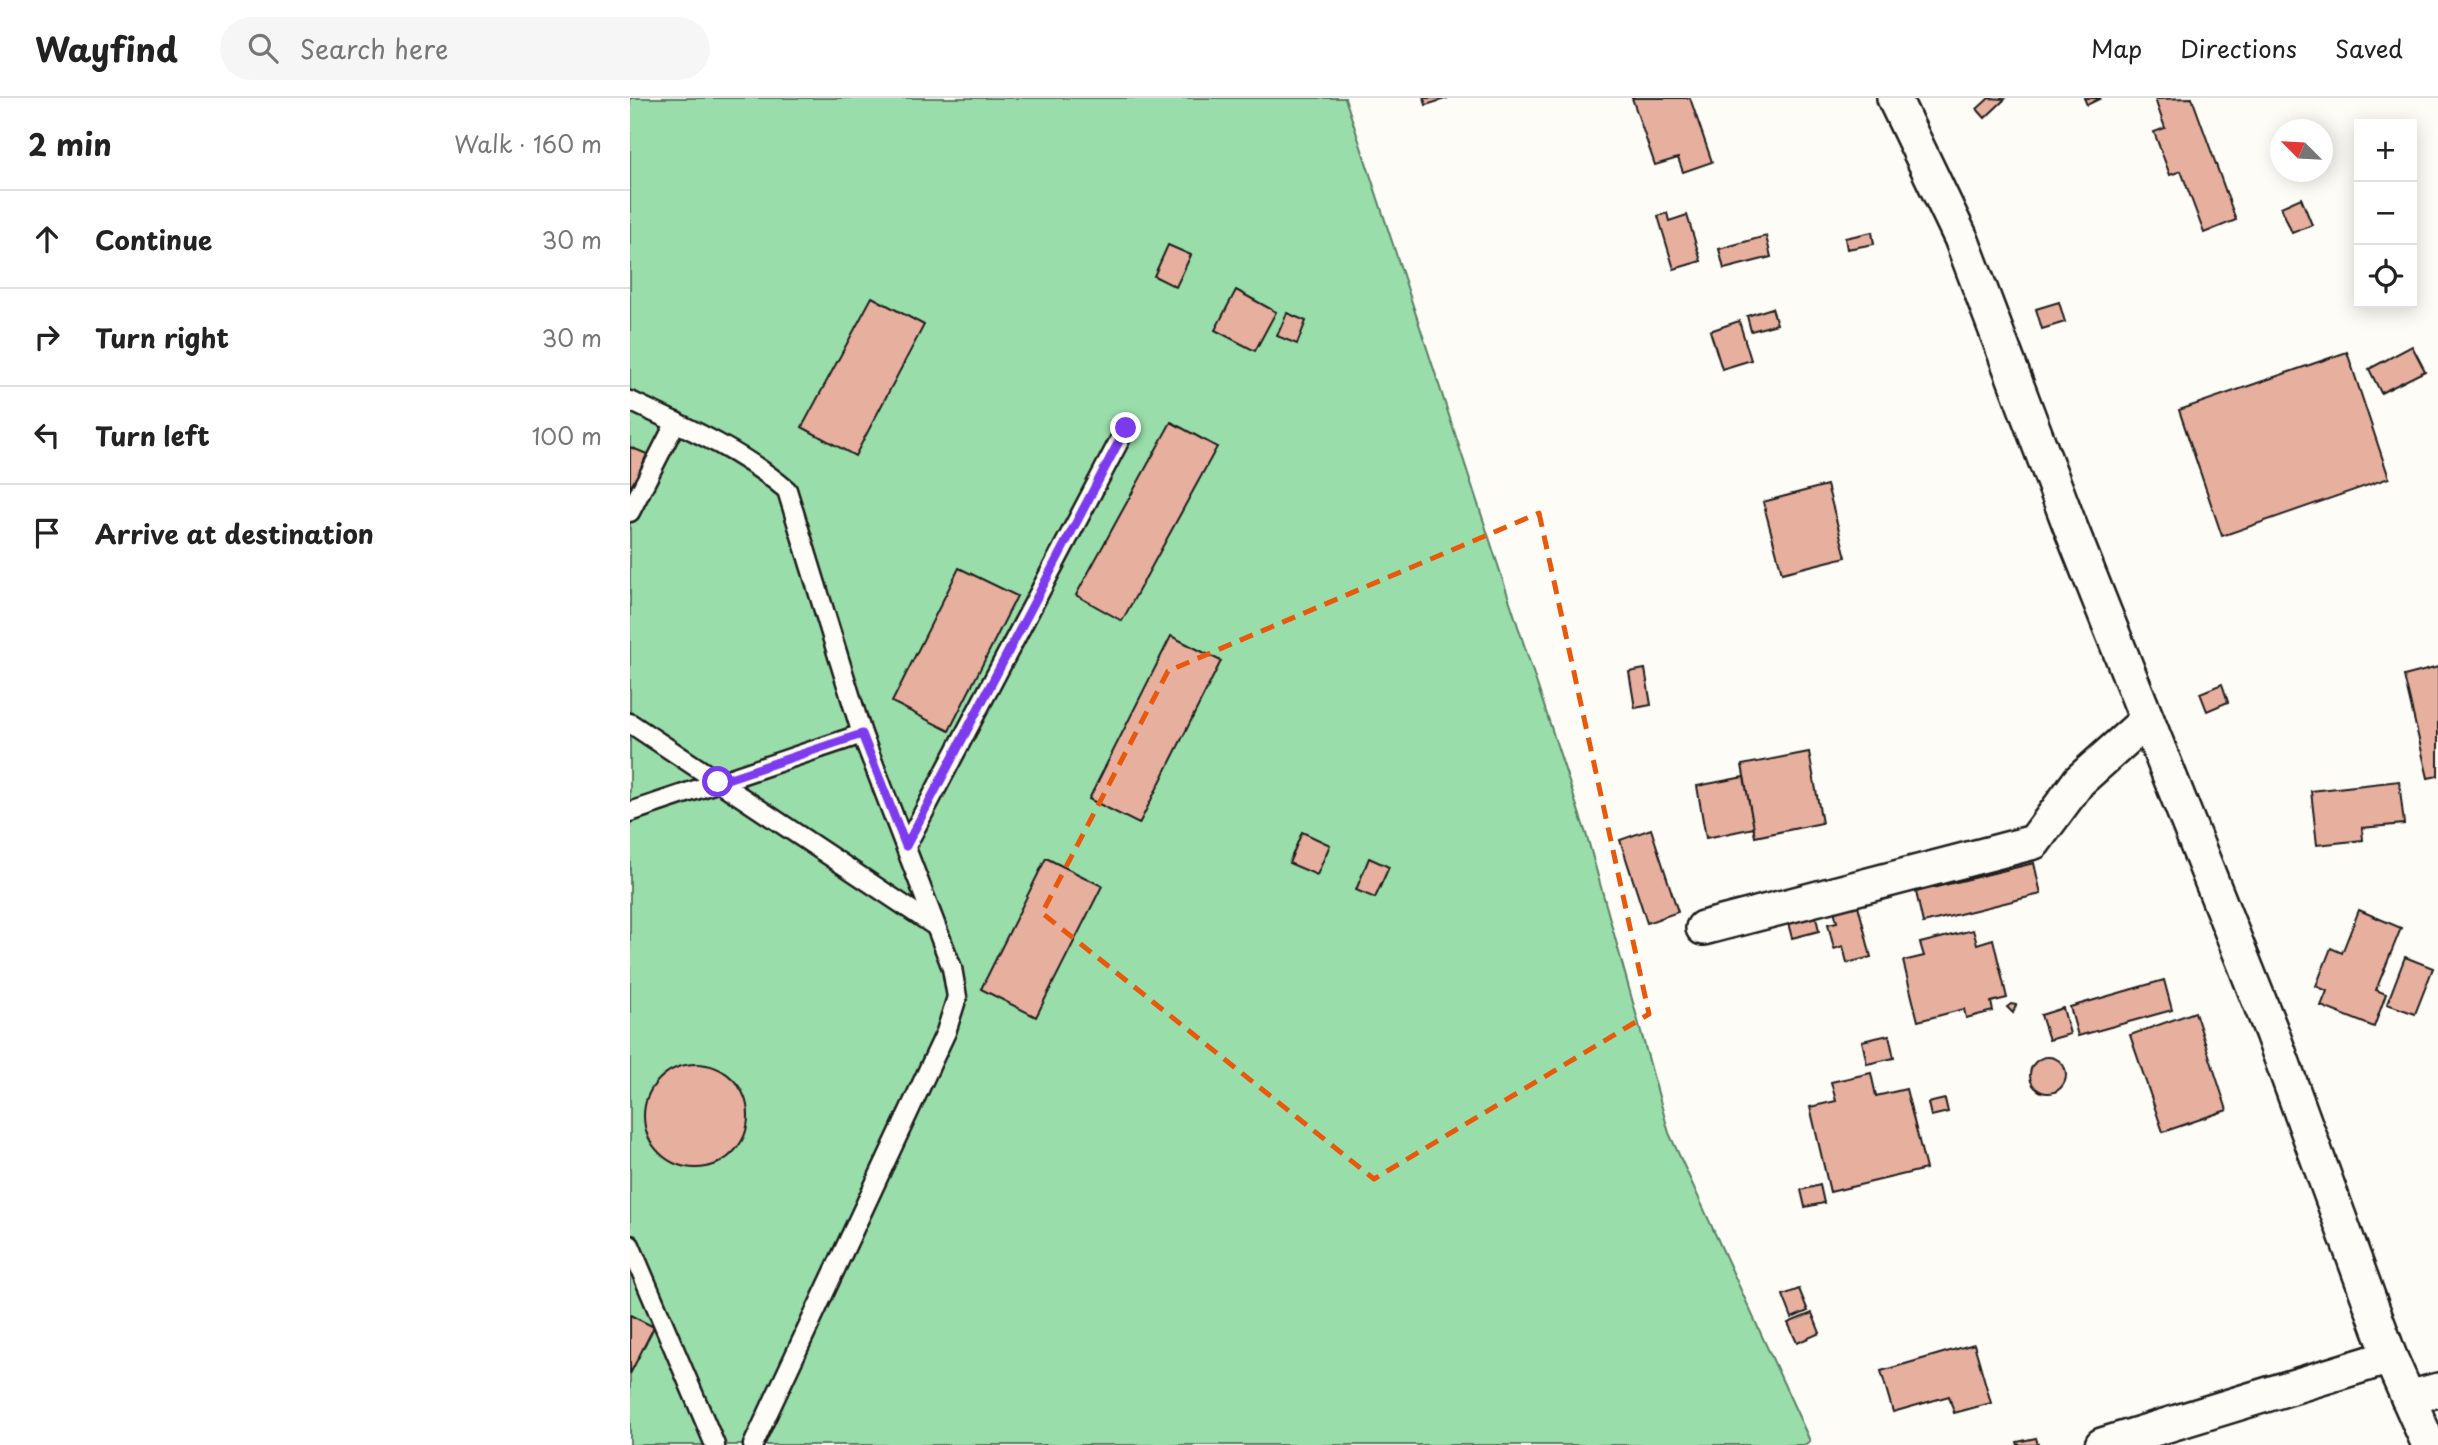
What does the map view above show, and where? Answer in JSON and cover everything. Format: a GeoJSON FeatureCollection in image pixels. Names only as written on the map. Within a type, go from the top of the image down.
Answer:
{"type":"FeatureCollection","features":[{"type":"Feature","properties":{"kind":"street"},"geometry":{"type":"LineString","coordinates":[[1894,98],[1961,238],[2147,720],[2272,1033],[2390,1357],[2423,1394],[2429,1445]]}},
{"type":"Feature","properties":{"kind":"street"},"geometry":{"type":"LineString","coordinates":[[1703,928],[2034,842],[2079,781],[2147,720]]}},
{"type":"Feature","properties":{"kind":"street"},"geometry":{"type":"LineString","coordinates":[[2102,1445],[2390,1357]]}},
{"type":"Feature","properties":{"kind":"lane"},"geometry":{"type":"LineString","coordinates":[[630,401],[757,465],[787,490],[862,734],[952,968],[957,997],[946,1032],[752,1445]]}},
{"type":"Feature","properties":{"kind":"lane"},"geometry":{"type":"LineString","coordinates":[[630,512],[676,422]]}},
{"type":"Feature","properties":{"kind":"lane"},"geometry":{"type":"LineString","coordinates":[[906,846],[1126,428]]}},
{"type":"Feature","properties":{"kind":"lane"},"geometry":{"type":"LineString","coordinates":[[630,723],[935,926]]}},
{"type":"Feature","properties":{"kind":"lane"},"geometry":{"type":"LineString","coordinates":[[630,812],[862,734]]}},
{"type":"Feature","properties":{"kind":"lane"},"geometry":{"type":"LineString","coordinates":[[630,1245],[715,1445]]}},
{"type":"Feature","properties":{"kind":"highlighted area"},"geometry":{"type":"Polygon","coordinates":[[[1539,513],[1649,1014],[1374,1179],[1042,913],[1168,671],[1539,513]]]}},
{"type":"Feature","properties":{"kind":"green space"},"geometry":{"type":"Polygon","coordinates":[[[630,98],[1345,98],[1588,840],[1669,1133],[1810,1441],[1804,1445],[630,1445],[630,98]]]}},
{"type":"Feature","properties":{"kind":"building"},"geometry":{"type":"Polygon","coordinates":[[[1424,98],[1448,98],[1426,105],[1424,98]]]}},
{"type":"Feature","properties":{"kind":"building"},"geometry":{"type":"Polygon","coordinates":[[[1632,98],[1690,98],[1712,162],[1683,172],[1678,158],[1655,165],[1632,98]]]}},
{"type":"Feature","properties":{"kind":"building"},"geometry":{"type":"Polygon","coordinates":[[[1989,98],[2005,99],[1985,118],[1977,109],[1989,98]]]}},
{"type":"Feature","properties":{"kind":"building"},"geometry":{"type":"Polygon","coordinates":[[[2084,98],[2101,98],[2087,105],[2084,98]]]}},
{"type":"Feature","properties":{"kind":"building"},"geometry":{"type":"Polygon","coordinates":[[[2192,98],[2236,220],[2204,233],[2181,171],[2170,175],[2154,132],[2165,128],[2155,99],[2192,98]]]}},
{"type":"Feature","properties":{"kind":"building"},"geometry":{"type":"Polygon","coordinates":[[[2301,198],[2312,225],[2292,233],[2281,207],[2301,198]]]}},
{"type":"Feature","properties":{"kind":"building"},"geometry":{"type":"Polygon","coordinates":[[[1667,213],[1669,221],[1687,215],[1701,261],[1674,269],[1658,216],[1667,213]]]}},
{"type":"Feature","properties":{"kind":"building"},"geometry":{"type":"Polygon","coordinates":[[[1872,232],[1874,244],[1847,249],[1845,238],[1872,232]]]}},
{"type":"Feature","properties":{"kind":"building"},"geometry":{"type":"Polygon","coordinates":[[[1766,236],[1771,257],[1724,269],[1719,249],[1766,236]]]}},
{"type":"Feature","properties":{"kind":"building"},"geometry":{"type":"Polygon","coordinates":[[[1168,245],[1191,255],[1176,287],[1154,276],[1168,245]]]}},
{"type":"Feature","properties":{"kind":"building"},"geometry":{"type":"Polygon","coordinates":[[[1236,290],[1276,312],[1255,351],[1215,330],[1236,290]]]}},
{"type":"Feature","properties":{"kind":"building"},"geometry":{"type":"Polygon","coordinates":[[[872,297],[924,325],[855,456],[802,427],[872,297]]]}},
{"type":"Feature","properties":{"kind":"building"},"geometry":{"type":"Polygon","coordinates":[[[2059,302],[2065,322],[2042,329],[2036,309],[2059,302]]]}},
{"type":"Feature","properties":{"kind":"building"},"geometry":{"type":"Polygon","coordinates":[[[1772,308],[1777,324],[1751,331],[1747,316],[1772,308]]]}},
{"type":"Feature","properties":{"kind":"building"},"geometry":{"type":"Polygon","coordinates":[[[1287,313],[1306,321],[1297,344],[1277,336],[1287,313]]]}},
{"type":"Feature","properties":{"kind":"building"},"geometry":{"type":"Polygon","coordinates":[[[1739,321],[1751,360],[1722,369],[1710,331],[1739,321]]]}},
{"type":"Feature","properties":{"kind":"building"},"geometry":{"type":"Polygon","coordinates":[[[2412,346],[2425,371],[2381,393],[2369,369],[2412,346]]]}},
{"type":"Feature","properties":{"kind":"building"},"geometry":{"type":"Polygon","coordinates":[[[2347,352],[2389,478],[2222,536],[2179,410],[2347,352]]]}},
{"type":"Feature","properties":{"kind":"building"},"geometry":{"type":"Polygon","coordinates":[[[1171,422],[1217,447],[1122,621],[1076,595],[1171,422]]]}},
{"type":"Feature","properties":{"kind":"building"},"geometry":{"type":"Polygon","coordinates":[[[630,447],[647,454],[630,495],[630,447]]]}},
{"type":"Feature","properties":{"kind":"building"},"geometry":{"type":"Polygon","coordinates":[[[1827,485],[1846,557],[1782,573],[1763,502],[1827,485]]]}},
{"type":"Feature","properties":{"kind":"building"},"geometry":{"type":"Polygon","coordinates":[[[959,568],[1017,596],[949,731],[892,702],[959,568]]]}},
{"type":"Feature","properties":{"kind":"building"},"geometry":{"type":"Polygon","coordinates":[[[1171,636],[1221,661],[1139,824],[1089,799],[1171,636]]]}},
{"type":"Feature","properties":{"kind":"building"},"geometry":{"type":"Polygon","coordinates":[[[2438,667],[2438,776],[2428,778],[2404,676],[2438,667]]]}},
{"type":"Feature","properties":{"kind":"building"},"geometry":{"type":"Polygon","coordinates":[[[1645,669],[1651,705],[1635,708],[1629,672],[1645,669]]]}},
{"type":"Feature","properties":{"kind":"building"},"geometry":{"type":"Polygon","coordinates":[[[2222,684],[2228,702],[2207,711],[2200,693],[2222,684]]]}},
{"type":"Feature","properties":{"kind":"building"},"geometry":{"type":"Polygon","coordinates":[[[1809,752],[1822,823],[1755,837],[1742,765],[1809,752]]]}},
{"type":"Feature","properties":{"kind":"building"},"geometry":{"type":"Polygon","coordinates":[[[1744,777],[1754,828],[1706,838],[1697,786],[1744,777]]]}},
{"type":"Feature","properties":{"kind":"building"},"geometry":{"type":"Polygon","coordinates":[[[2399,781],[2404,824],[2362,828],[2363,840],[2317,845],[2311,791],[2399,781]]]}},
{"type":"Feature","properties":{"kind":"building"},"geometry":{"type":"Polygon","coordinates":[[[1651,829],[1678,912],[1647,923],[1620,840],[1651,829]]]}},
{"type":"Feature","properties":{"kind":"building"},"geometry":{"type":"Polygon","coordinates":[[[1302,832],[1330,845],[1317,875],[1289,863],[1302,832]]]}},
{"type":"Feature","properties":{"kind":"building"},"geometry":{"type":"Polygon","coordinates":[[[1046,858],[1102,886],[1036,1017],[981,989],[1046,858]]]}},
{"type":"Feature","properties":{"kind":"building"},"geometry":{"type":"Polygon","coordinates":[[[1369,858],[1389,867],[1375,898],[1356,890],[1369,858]]]}},
{"type":"Feature","properties":{"kind":"building"},"geometry":{"type":"Polygon","coordinates":[[[2034,863],[2041,894],[1923,923],[1916,892],[2034,863]]]}},
{"type":"Feature","properties":{"kind":"building"},"geometry":{"type":"Polygon","coordinates":[[[1858,905],[1871,957],[1847,963],[1843,946],[1834,949],[1828,924],[1837,922],[1834,910],[1858,905]]]}},
{"type":"Feature","properties":{"kind":"building"},"geometry":{"type":"Polygon","coordinates":[[[2359,910],[2401,928],[2376,990],[2386,994],[2374,1027],[2321,1006],[2327,991],[2316,986],[2331,948],[2342,953],[2359,910]]]}},
{"type":"Feature","properties":{"kind":"building"},"geometry":{"type":"Polygon","coordinates":[[[1816,917],[1819,931],[1792,938],[1788,923],[1816,917]]]}},
{"type":"Feature","properties":{"kind":"building"},"geometry":{"type":"Polygon","coordinates":[[[1973,930],[1977,944],[1993,939],[2007,998],[1991,1002],[1993,1011],[1966,1018],[1964,1009],[1918,1021],[1903,961],[1924,956],[1920,943],[1973,930]]]}},
{"type":"Feature","properties":{"kind":"building"},"geometry":{"type":"Polygon","coordinates":[[[2405,957],[2433,968],[2415,1014],[2387,1004],[2405,957]]]}},
{"type":"Feature","properties":{"kind":"building"},"geometry":{"type":"Polygon","coordinates":[[[2164,980],[2172,1010],[2078,1036],[2070,1007],[2164,980]]]}},
{"type":"Feature","properties":{"kind":"building"},"geometry":{"type":"Polygon","coordinates":[[[2016,1005],[2013,1013],[2007,1007],[2016,1005]]]}},
{"type":"Feature","properties":{"kind":"building"},"geometry":{"type":"Polygon","coordinates":[[[2063,1008],[2070,1034],[2049,1040],[2041,1015],[2063,1008]]]}},
{"type":"Feature","properties":{"kind":"building"},"geometry":{"type":"Polygon","coordinates":[[[2195,1012],[2227,1110],[2163,1132],[2130,1035],[2195,1012]]]}},
{"type":"Feature","properties":{"kind":"building"},"geometry":{"type":"Polygon","coordinates":[[[1889,1035],[1894,1058],[1867,1064],[1862,1041],[1889,1035]]]}},
{"type":"Feature","properties":{"kind":"building"},"geometry":{"type":"Polygon","coordinates":[[[2048,1057],[2061,1062],[2066,1075],[2061,1088],[2048,1093],[2035,1088],[2030,1075],[2035,1062],[2048,1057]]]}},
{"type":"Feature","properties":{"kind":"building"},"geometry":{"type":"Polygon","coordinates":[[[696,1064],[716,1068],[733,1079],[744,1096],[748,1116],[744,1136],[733,1153],[716,1164],[696,1168],[676,1164],[659,1153],[648,1136],[644,1116],[648,1096],[659,1079],[676,1068],[696,1064]]]}},
{"type":"Feature","properties":{"kind":"building"},"geometry":{"type":"Polygon","coordinates":[[[1871,1073],[1876,1096],[1906,1089],[1926,1169],[1830,1192],[1810,1107],[1836,1101],[1831,1082],[1871,1073]]]}},
{"type":"Feature","properties":{"kind":"building"},"geometry":{"type":"Polygon","coordinates":[[[1945,1099],[1948,1112],[1931,1116],[1928,1103],[1945,1099]]]}},
{"type":"Feature","properties":{"kind":"building"},"geometry":{"type":"Polygon","coordinates":[[[1820,1185],[1824,1203],[1805,1207],[1801,1190],[1820,1185]]]}},
{"type":"Feature","properties":{"kind":"building"},"geometry":{"type":"Polygon","coordinates":[[[1799,1289],[1808,1311],[1792,1318],[1783,1295],[1799,1289]]]}},
{"type":"Feature","properties":{"kind":"building"},"geometry":{"type":"Polygon","coordinates":[[[1812,1313],[1820,1333],[1797,1343],[1788,1323],[1812,1313]]]}},
{"type":"Feature","properties":{"kind":"building"},"geometry":{"type":"Polygon","coordinates":[[[630,1315],[654,1327],[630,1374],[630,1315]]]}},
{"type":"Feature","properties":{"kind":"building"},"geometry":{"type":"Polygon","coordinates":[[[1974,1344],[1991,1403],[1954,1413],[1949,1396],[1893,1412],[1881,1371],[1974,1344]]]}},
{"type":"Feature","properties":{"kind":"building"},"geometry":{"type":"Polygon","coordinates":[[[2036,1438],[2038,1445],[2018,1445],[2017,1442],[2036,1438]]]}},
{"type":"Feature","properties":{"kind":"route"},"geometry":{"type":"LineString","coordinates":[[718,782],[862,734],[906,846],[1126,428]]}}]}
